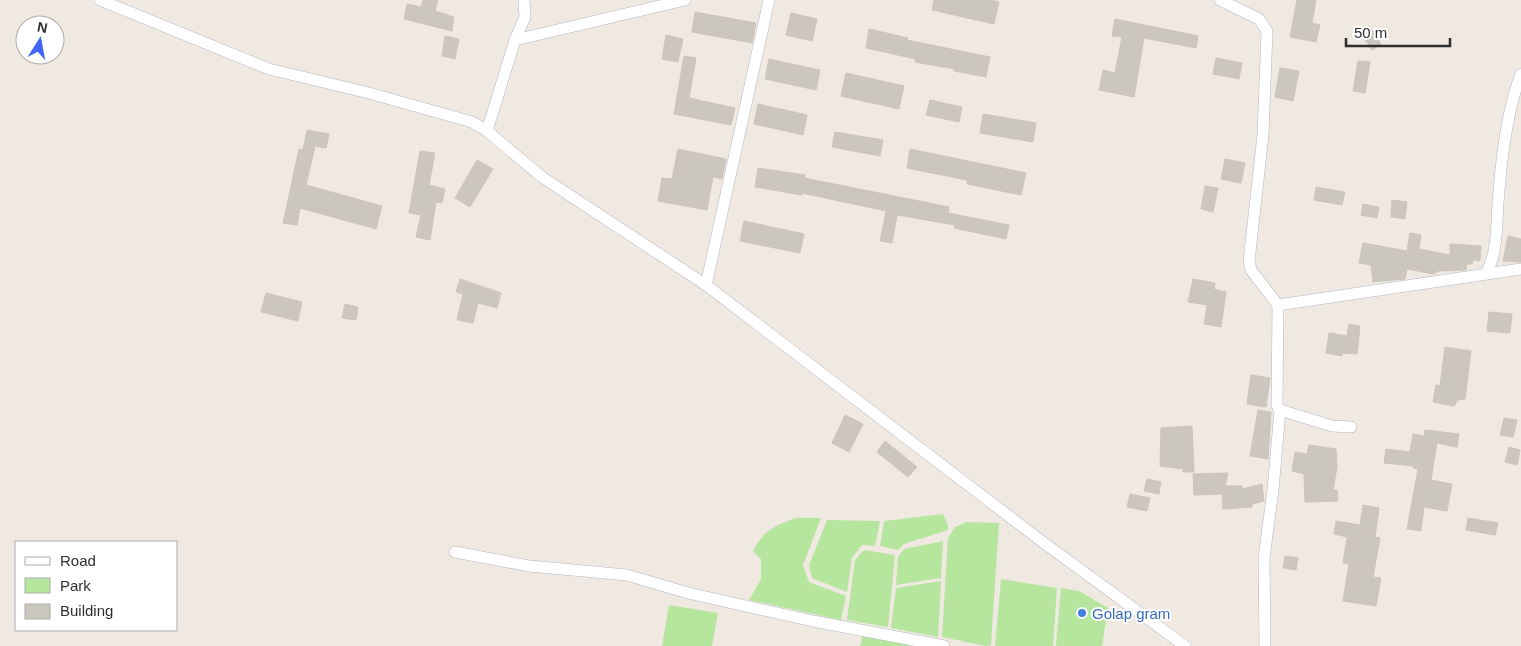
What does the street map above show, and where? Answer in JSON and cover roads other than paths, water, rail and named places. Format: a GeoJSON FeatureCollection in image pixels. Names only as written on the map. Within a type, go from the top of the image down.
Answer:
{"type":"FeatureCollection","features":[{"type":"Feature","properties":{"kind":"street"},"geometry":{"type":"LineString","coordinates":[[100,0],[269,69],[369,93],[472,122],[487,131],[542,177],[706,285],[1044,543],[1185,646]]}},
{"type":"Feature","properties":{"kind":"street"},"geometry":{"type":"LineString","coordinates":[[487,131],[515,40],[525,17],[524,0]]}},
{"type":"Feature","properties":{"kind":"street"},"geometry":{"type":"LineString","coordinates":[[515,40],[652,4],[685,0]]}},
{"type":"Feature","properties":{"kind":"street"},"geometry":{"type":"LineString","coordinates":[[706,285],[769,0]]}},
{"type":"Feature","properties":{"kind":"street"},"geometry":{"type":"LineString","coordinates":[[1220,0],[1259,19],[1267,31],[1263,135],[1248,261],[1251,270],[1278,305],[1277,404],[1280,410],[1273,490],[1264,558],[1265,646]]}},
{"type":"Feature","properties":{"kind":"street"},"geometry":{"type":"LineString","coordinates":[[1486,274],[1493,262],[1499,183],[1514,93],[1521,74]]}},
{"type":"Feature","properties":{"kind":"street"},"geometry":{"type":"LineString","coordinates":[[1278,305],[1521,269]]}},
{"type":"Feature","properties":{"kind":"street"},"geometry":{"type":"LineString","coordinates":[[1280,410],[1332,426],[1351,427]]}},
{"type":"Feature","properties":{"kind":"street"},"geometry":{"type":"LineString","coordinates":[[456,552],[529,566],[627,575],[688,593],[813,621],[944,646]]}},
{"type":"Feature","properties":{"kind":"place","name":"Golap gram"},"geometry":{"type":"Point","coordinates":[1082,613]}}]}
